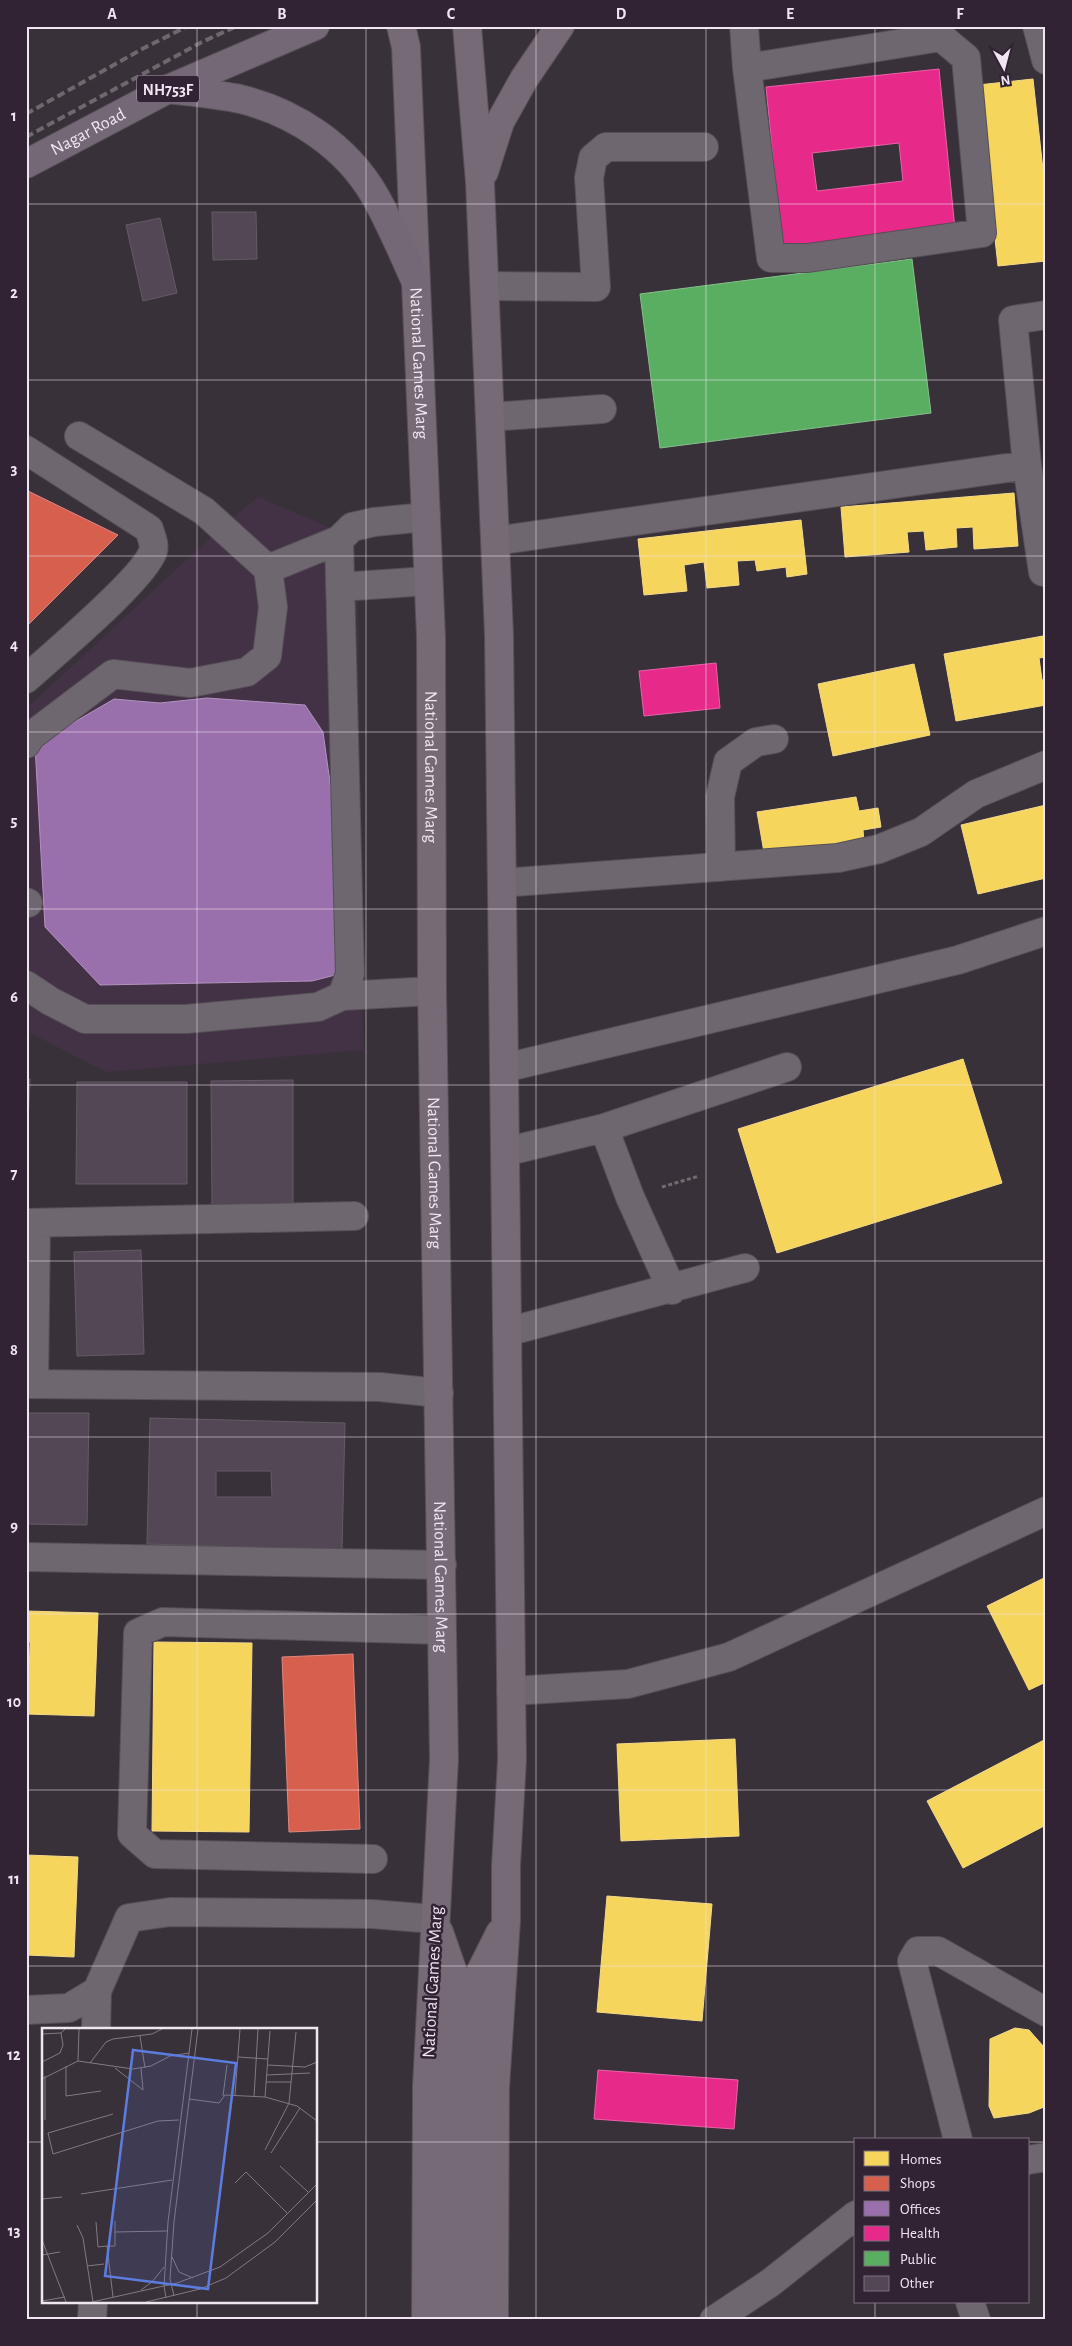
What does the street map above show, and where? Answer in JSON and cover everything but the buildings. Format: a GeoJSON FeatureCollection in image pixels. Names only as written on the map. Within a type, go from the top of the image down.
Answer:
{"type":"FeatureCollection","features":[{"type":"Feature","properties":{"kind":"highway","name":"Nagar Road"},"geometry":{"type":"LineString","coordinates":[[26,164],[168,89],[315,26]]}},
{"type":"Feature","properties":{"kind":"highway"},"geometry":{"type":"LineString","coordinates":[[168,89],[241,99],[288,117],[324,137],[353,165],[375,196],[416,282]]}},
{"type":"Feature","properties":{"kind":"main road","name":"National Games Marg"},"geometry":{"type":"LineString","coordinates":[[401,26],[406,47],[431,637],[432,991],[442,1565],[441,1630],[444,1759],[434,1919],[427,2086],[426,2320]]}},
{"type":"Feature","properties":{"kind":"main road"},"geometry":{"type":"LineString","coordinates":[[467,26],[480,183],[499,635],[502,883],[512,1760],[506,1866],[506,1921],[495,2088],[494,2320]]}},
{"type":"Feature","properties":{"kind":"main road"},"geometry":{"type":"LineString","coordinates":[[480,183],[500,122],[524,78],[560,26]]}},
{"type":"Feature","properties":{"kind":"main road"},"geometry":{"type":"LineString","coordinates":[[434,1919],[456,1981],[448,2161],[449,2320]]}},
{"type":"Feature","properties":{"kind":"main road"},"geometry":{"type":"LineString","coordinates":[[469,2320],[476,1981],[506,1921]]}},
{"type":"Feature","properties":{"kind":"street"},"geometry":{"type":"LineString","coordinates":[[744,26],[747,68],[772,258],[808,258],[982,233],[966,58],[940,37],[747,68]]}},
{"type":"Feature","properties":{"kind":"street"},"geometry":{"type":"LineString","coordinates":[[1037,26],[1046,60]]}},
{"type":"Feature","properties":{"kind":"street"},"geometry":{"type":"LineString","coordinates":[[484,286],[596,287],[589,178],[593,158],[606,147],[704,147]]}},
{"type":"Feature","properties":{"kind":"street"},"geometry":{"type":"LineString","coordinates":[[1042,572],[1027,465],[1013,320],[1046,315]]}},
{"type":"Feature","properties":{"kind":"street"},"geometry":{"type":"LineString","coordinates":[[490,417],[602,409]]}},
{"type":"Feature","properties":{"kind":"street"},"geometry":{"type":"LineString","coordinates":[[26,744],[32,736],[113,674],[190,683],[247,672],[267,656],[273,607],[268,569],[204,511],[79,436]]}},
{"type":"Feature","properties":{"kind":"street"},"geometry":{"type":"LineString","coordinates":[[26,450],[149,529],[153,541],[153,551],[146,565],[115,597],[26,679]]}},
{"type":"Feature","properties":{"kind":"street"},"geometry":{"type":"LineString","coordinates":[[495,541],[1027,465]]}},
{"type":"Feature","properties":{"kind":"street"},"geometry":{"type":"LineString","coordinates":[[268,569],[339,540],[352,527],[374,522],[426,517]]}},
{"type":"Feature","properties":{"kind":"street"},"geometry":{"type":"LineString","coordinates":[[339,540],[350,974],[342,996]]}},
{"type":"Feature","properties":{"kind":"street"},"geometry":{"type":"LineString","coordinates":[[340,586],[428,581]]}},
{"type":"Feature","properties":{"kind":"street"},"geometry":{"type":"LineString","coordinates":[[721,867],[720,797],[728,762],[756,742],[774,739]]}},
{"type":"Feature","properties":{"kind":"street"},"geometry":{"type":"LineString","coordinates":[[502,883],[838,858],[879,850],[921,832],[976,794],[1046,765]]}},
{"type":"Feature","properties":{"kind":"street"},"geometry":{"type":"LineString","coordinates":[[504,1068],[958,960],[1046,931]]}},
{"type":"Feature","properties":{"kind":"street"},"geometry":{"type":"LineString","coordinates":[[26,985],[50,1001],[85,1019],[186,1019],[318,1007],[342,996],[432,991]]}},
{"type":"Feature","properties":{"kind":"street"},"geometry":{"type":"LineString","coordinates":[[505,1152],[604,1128],[787,1067]]}},
{"type":"Feature","properties":{"kind":"street"},"geometry":{"type":"LineString","coordinates":[[604,1128],[630,1197],[672,1290]]}},
{"type":"Feature","properties":{"kind":"street"},"geometry":{"type":"LineString","coordinates":[[354,1216],[31,1224],[30,1384],[380,1387],[439,1393]]}},
{"type":"Feature","properties":{"kind":"street"},"geometry":{"type":"LineString","coordinates":[[507,1332],[672,1290],[745,1268]]}},
{"type":"Feature","properties":{"kind":"street"},"geometry":{"type":"LineString","coordinates":[[511,1691],[628,1684],[729,1657],[1046,1511]]}},
{"type":"Feature","properties":{"kind":"street"},"geometry":{"type":"LineString","coordinates":[[26,1557],[442,1565]]}},
{"type":"Feature","properties":{"kind":"street"},"geometry":{"type":"LineString","coordinates":[[373,1859],[155,1854],[132,1834],[138,1633],[163,1622],[441,1630]]}},
{"type":"Feature","properties":{"kind":"street"},"geometry":{"type":"LineString","coordinates":[[96,2028],[97,1991],[129,1918],[170,1912],[372,1914],[434,1919]]}},
{"type":"Feature","properties":{"kind":"street"},"geometry":{"type":"LineString","coordinates":[[957,2138],[912,1961],[918,1951],[938,1951],[1046,2012]]}},
{"type":"Feature","properties":{"kind":"street"},"geometry":{"type":"LineString","coordinates":[[26,2010],[69,2008],[97,1991]]}},
{"type":"Feature","properties":{"kind":"street"},"geometry":{"type":"LineString","coordinates":[[1030,2160],[1046,2157]]}},
{"type":"Feature","properties":{"kind":"street"},"geometry":{"type":"LineString","coordinates":[[714,2320],[770,2283],[854,2217]]}},
{"type":"Feature","properties":{"kind":"street"},"geometry":{"type":"LineString","coordinates":[[971,2304],[976,2320]]}},
{"type":"Feature","properties":{"kind":"shaded area"},"geometry":{"type":"Polygon","coordinates":[[[258,497],[345,534],[358,582],[363,1050],[106,1072],[26,1031],[26,709],[225,524],[258,497]]]}},
{"type":"Feature","properties":{"kind":"railway"},"geometry":{"type":"LineString","coordinates":[[26,114],[144,48],[188,26]]}},
{"type":"Feature","properties":{"kind":"railway"},"geometry":{"type":"LineString","coordinates":[[26,137],[202,42],[237,26]]}}]}
